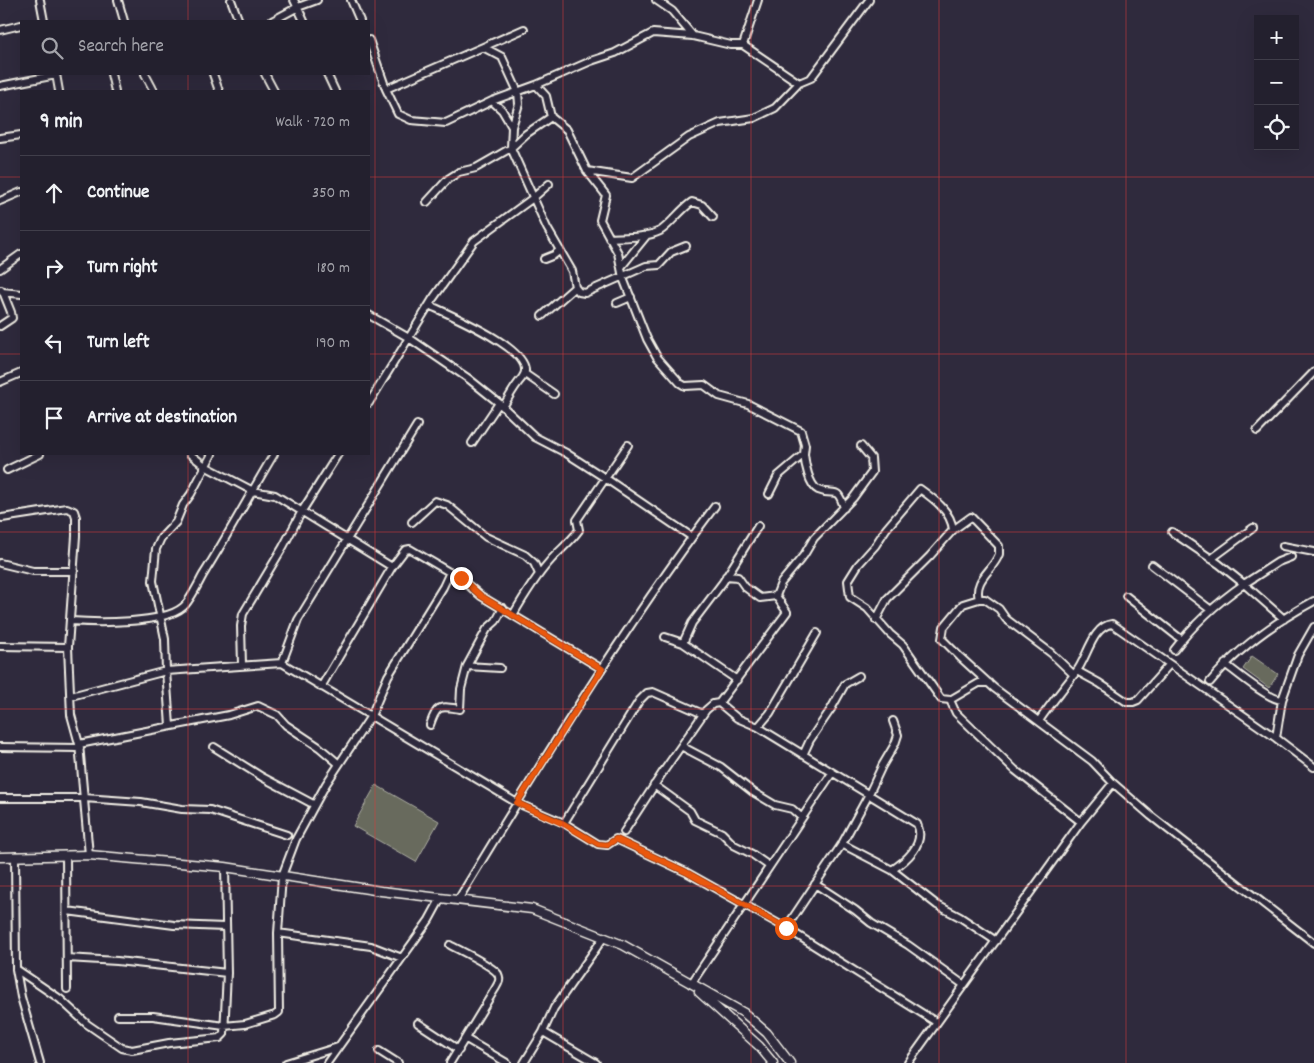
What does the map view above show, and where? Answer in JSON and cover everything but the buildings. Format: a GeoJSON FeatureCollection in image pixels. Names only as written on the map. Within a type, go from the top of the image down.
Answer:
{"type":"FeatureCollection","features":[{"type":"Feature","properties":{"kind":"street"},"geometry":{"type":"LineString","coordinates":[[40,0],[43,20]]}},
{"type":"Feature","properties":{"kind":"street"},"geometry":{"type":"LineString","coordinates":[[118,0],[124,20]]}},
{"type":"Feature","properties":{"kind":"street"},"geometry":{"type":"LineString","coordinates":[[231,0],[239,20]]}},
{"type":"Feature","properties":{"kind":"street"},"geometry":{"type":"LineString","coordinates":[[294,0],[304,20]]}},
{"type":"Feature","properties":{"kind":"street"},"geometry":{"type":"LineString","coordinates":[[274,20],[317,0]]}},
{"type":"Feature","properties":{"kind":"street"},"geometry":{"type":"LineString","coordinates":[[350,0],[360,20]]}},
{"type":"Feature","properties":{"kind":"street"},"geometry":{"type":"LineString","coordinates":[[656,0],[672,11],[693,36]]}},
{"type":"Feature","properties":{"kind":"street"},"geometry":{"type":"LineString","coordinates":[[742,45],[758,0]]}},
{"type":"Feature","properties":{"kind":"street"},"geometry":{"type":"LineString","coordinates":[[587,171],[632,178],[689,137],[720,123],[754,118],[776,108],[799,83],[811,78],[868,0]]}},
{"type":"Feature","properties":{"kind":"street"},"geometry":{"type":"LineString","coordinates":[[0,30],[20,25]]}},
{"type":"Feature","properties":{"kind":"street"},"geometry":{"type":"LineString","coordinates":[[386,89],[524,29]]}},
{"type":"Feature","properties":{"kind":"street"},"geometry":{"type":"LineString","coordinates":[[370,43],[386,89],[398,114],[411,120],[446,123],[492,101],[615,53],[654,33],[693,36],[731,45],[742,45],[799,83]]}},
{"type":"Feature","properties":{"kind":"street"},"geometry":{"type":"LineString","coordinates":[[483,47],[502,57],[518,92],[519,104],[512,127],[511,148],[533,198],[572,271],[575,287],[580,292],[585,293],[623,278],[646,266],[659,265],[671,252],[686,246]]}},
{"type":"Feature","properties":{"kind":"street"},"geometry":{"type":"LineString","coordinates":[[0,86],[51,75]]}},
{"type":"Feature","properties":{"kind":"street"},"geometry":{"type":"LineString","coordinates":[[56,75],[59,90]]}},
{"type":"Feature","properties":{"kind":"street"},"geometry":{"type":"LineString","coordinates":[[111,75],[115,90]]}},
{"type":"Feature","properties":{"kind":"street"},"geometry":{"type":"LineString","coordinates":[[146,75],[153,90]]}},
{"type":"Feature","properties":{"kind":"street"},"geometry":{"type":"LineString","coordinates":[[213,75],[220,90]]}},
{"type":"Feature","properties":{"kind":"street"},"geometry":{"type":"LineString","coordinates":[[266,75],[273,90]]}},
{"type":"Feature","properties":{"kind":"street"},"geometry":{"type":"LineString","coordinates":[[327,75],[334,90]]}},
{"type":"Feature","properties":{"kind":"street"},"geometry":{"type":"LineString","coordinates":[[536,85],[546,96],[551,117],[567,130],[587,171],[606,195],[600,220],[618,253],[623,278],[647,339],[657,357],[680,383],[686,386],[704,385],[719,396],[748,404],[801,431],[805,446],[804,454],[809,480],[818,490],[837,492],[841,497],[844,508]]}},
{"type":"Feature","properties":{"kind":"street"},"geometry":{"type":"LineString","coordinates":[[492,101],[502,110],[512,127]]}},
{"type":"Feature","properties":{"kind":"street"},"geometry":{"type":"LineString","coordinates":[[427,202],[442,185],[459,172],[476,168],[511,148],[526,134],[551,117]]}},
{"type":"Feature","properties":{"kind":"street"},"geometry":{"type":"LineString","coordinates":[[0,138],[20,135]]}},
{"type":"Feature","properties":{"kind":"street"},"geometry":{"type":"LineString","coordinates":[[370,401],[429,305],[474,241],[549,184]]}},
{"type":"Feature","properties":{"kind":"street"},"geometry":{"type":"LineString","coordinates":[[0,201],[20,192]]}},
{"type":"Feature","properties":{"kind":"street"},"geometry":{"type":"LineString","coordinates":[[609,238],[647,234],[660,230],[692,202],[702,205],[713,217]]}},
{"type":"Feature","properties":{"kind":"street"},"geometry":{"type":"LineString","coordinates":[[621,267],[647,234]]}},
{"type":"Feature","properties":{"kind":"street"},"geometry":{"type":"LineString","coordinates":[[544,259],[560,250]]}},
{"type":"Feature","properties":{"kind":"street"},"geometry":{"type":"LineString","coordinates":[[0,269],[20,255]]}},
{"type":"Feature","properties":{"kind":"street"},"geometry":{"type":"LineString","coordinates":[[542,316],[575,287]]}},
{"type":"Feature","properties":{"kind":"street"},"geometry":{"type":"LineString","coordinates":[[1,290],[20,294]]}},
{"type":"Feature","properties":{"kind":"street"},"geometry":{"type":"LineString","coordinates":[[0,326],[12,318],[1,290]]}},
{"type":"Feature","properties":{"kind":"street"},"geometry":{"type":"LineString","coordinates":[[617,303],[631,297]]}},
{"type":"Feature","properties":{"kind":"street"},"geometry":{"type":"LineString","coordinates":[[429,305],[491,335],[521,360],[526,370],[472,443]]}},
{"type":"Feature","properties":{"kind":"street"},"geometry":{"type":"LineString","coordinates":[[370,316],[409,338],[469,379],[501,405],[535,437],[566,453],[692,536]]}},
{"type":"Feature","properties":{"kind":"street"},"geometry":{"type":"LineString","coordinates":[[1258,430],[1314,372]]}},
{"type":"Feature","properties":{"kind":"street"},"geometry":{"type":"LineString","coordinates":[[0,382],[20,373]]}},
{"type":"Feature","properties":{"kind":"street"},"geometry":{"type":"LineString","coordinates":[[524,374],[554,394]]}},
{"type":"Feature","properties":{"kind":"street"},"geometry":{"type":"LineString","coordinates":[[282,663],[298,620],[318,584],[348,540],[379,484],[417,425]]}},
{"type":"Feature","properties":{"kind":"street"},"geometry":{"type":"LineString","coordinates":[[513,615],[539,574],[551,559],[571,542],[579,530],[577,520],[628,445]]}},
{"type":"Feature","properties":{"kind":"street"},"geometry":{"type":"LineString","coordinates":[[776,596],[781,583],[804,555],[814,538],[844,508],[872,472],[871,458],[861,446]]}},
{"type":"Feature","properties":{"kind":"street"},"geometry":{"type":"LineString","coordinates":[[770,494],[778,476],[804,454]]}},
{"type":"Feature","properties":{"kind":"street"},"geometry":{"type":"LineString","coordinates":[[7,470],[38,455]]}},
{"type":"Feature","properties":{"kind":"street"},"geometry":{"type":"LineString","coordinates":[[191,455],[205,466],[252,491],[276,496],[392,567]]}},
{"type":"Feature","properties":{"kind":"street"},"geometry":{"type":"LineString","coordinates":[[170,726],[165,639],[153,581],[156,549],[161,538],[176,522],[211,455]]}},
{"type":"Feature","properties":{"kind":"street"},"geometry":{"type":"LineString","coordinates":[[71,621],[132,620],[161,616],[184,607],[273,455]]}},
{"type":"Feature","properties":{"kind":"street"},"geometry":{"type":"LineString","coordinates":[[242,665],[240,626],[243,614],[302,511],[337,455]]}},
{"type":"Feature","properties":{"kind":"street"},"geometry":{"type":"LineString","coordinates":[[953,530],[952,523],[944,509],[920,489],[886,529],[875,546],[863,558],[848,581],[850,597],[867,608],[876,620],[903,645],[941,699],[950,700],[979,684],[989,683]]}},
{"type":"Feature","properties":{"kind":"street"},"geometry":{"type":"LineString","coordinates":[[412,522],[435,501],[447,505],[486,538],[525,556],[534,563],[539,574]]}},
{"type":"Feature","properties":{"kind":"street"},"geometry":{"type":"LineString","coordinates":[[458,900],[602,669],[714,506]]}},
{"type":"Feature","properties":{"kind":"street"},"geometry":{"type":"LineString","coordinates":[[2,518],[67,508],[74,511],[76,516],[68,647],[71,715],[79,746],[89,856]]}},
{"type":"Feature","properties":{"kind":"street"},"geometry":{"type":"LineString","coordinates":[[876,620],[887,598],[930,556],[953,530],[971,517],[999,546],[998,555],[984,575],[977,593],[979,599]]}},
{"type":"Feature","properties":{"kind":"street"},"geometry":{"type":"LineString","coordinates":[[683,644],[692,623],[726,576],[758,526]]}},
{"type":"Feature","properties":{"kind":"street"},"geometry":{"type":"LineString","coordinates":[[1211,558],[1253,528]]}},
{"type":"Feature","properties":{"kind":"street"},"geometry":{"type":"LineString","coordinates":[[1172,532],[1211,558],[1284,619]]}},
{"type":"Feature","properties":{"kind":"street"},"geometry":{"type":"LineString","coordinates":[[1283,546],[1314,552]]}},
{"type":"Feature","properties":{"kind":"street"},"geometry":{"type":"LineString","coordinates":[[321,687],[392,567],[405,550],[410,548],[461,578],[481,596],[602,669]]}},
{"type":"Feature","properties":{"kind":"street"},"geometry":{"type":"LineString","coordinates":[[1174,650],[1212,610],[1244,584],[1278,562],[1291,557]]}},
{"type":"Feature","properties":{"kind":"street"},"geometry":{"type":"LineString","coordinates":[[0,563],[33,571],[74,571]]}},
{"type":"Feature","properties":{"kind":"street"},"geometry":{"type":"LineString","coordinates":[[1152,564],[1212,610]]}},
{"type":"Feature","properties":{"kind":"street"},"geometry":{"type":"LineString","coordinates":[[118,1016],[153,1016],[224,1026],[245,1024],[279,1012],[278,933],[282,876],[296,839],[338,764],[371,716],[388,676],[443,587],[450,572]]}},
{"type":"Feature","properties":{"kind":"street"},"geometry":{"type":"LineString","coordinates":[[726,576],[738,577],[745,587],[760,598],[776,596]]}},
{"type":"Feature","properties":{"kind":"street"},"geometry":{"type":"LineString","coordinates":[[624,832],[703,714],[712,704],[719,703],[787,612],[776,596]]}},
{"type":"Feature","properties":{"kind":"street"},"geometry":{"type":"LineString","coordinates":[[1126,596],[1182,640]]}},
{"type":"Feature","properties":{"kind":"street"},"geometry":{"type":"LineString","coordinates":[[1169,665],[1138,700],[1127,702],[1099,683],[1075,673],[1052,653],[1006,619],[999,609],[985,599],[962,604],[944,627],[942,639],[989,683],[1092,761],[1113,783],[1151,816],[1314,943]]}},
{"type":"Feature","properties":{"kind":"street"},"geometry":{"type":"LineString","coordinates":[[1210,682],[1225,664],[1256,637],[1314,601]]}},
{"type":"Feature","properties":{"kind":"street"},"geometry":{"type":"LineString","coordinates":[[430,725],[438,708],[446,706],[460,709],[463,676],[467,666],[487,629],[496,621],[503,608]]}},
{"type":"Feature","properties":{"kind":"street"},"geometry":{"type":"LineString","coordinates":[[1038,721],[1075,673],[1095,636],[1107,625],[1112,624],[1276,738],[1314,767]]}},
{"type":"Feature","properties":{"kind":"street"},"geometry":{"type":"LineString","coordinates":[[1276,738],[1282,700],[1306,638],[1314,627]]}},
{"type":"Feature","properties":{"kind":"street"},"geometry":{"type":"LineString","coordinates":[[758,727],[770,713],[817,633]]}},
{"type":"Feature","properties":{"kind":"street"},"geometry":{"type":"LineString","coordinates":[[665,638],[683,644],[737,680]]}},
{"type":"Feature","properties":{"kind":"street"},"geometry":{"type":"LineString","coordinates":[[1306,638],[1314,641]]}},
{"type":"Feature","properties":{"kind":"street"},"geometry":{"type":"LineString","coordinates":[[0,646],[68,647]]}},
{"type":"Feature","properties":{"kind":"street"},"geometry":{"type":"LineString","coordinates":[[71,696],[166,671],[282,663],[517,803],[564,824],[598,844],[607,845],[616,839],[706,883],[786,928],[936,1022]]}},
{"type":"Feature","properties":{"kind":"street"},"geometry":{"type":"LineString","coordinates":[[1225,664],[1262,691],[1277,700],[1282,700]]}},
{"type":"Feature","properties":{"kind":"street"},"geometry":{"type":"LineString","coordinates":[[467,666],[500,668]]}},
{"type":"Feature","properties":{"kind":"street"},"geometry":{"type":"LineString","coordinates":[[803,755],[810,740],[845,684],[859,676]]}},
{"type":"Feature","properties":{"kind":"street"},"geometry":{"type":"LineString","coordinates":[[564,824],[640,701],[647,693],[653,692],[703,714]]}},
{"type":"Feature","properties":{"kind":"street"},"geometry":{"type":"LineString","coordinates":[[950,700],[956,713],[1014,770],[1081,822]]}},
{"type":"Feature","properties":{"kind":"street"},"geometry":{"type":"LineString","coordinates":[[719,703],[737,718],[758,727],[868,796],[917,824],[919,830],[916,848],[906,861],[892,870]]}},
{"type":"Feature","properties":{"kind":"street"},"geometry":{"type":"LineString","coordinates":[[0,747],[79,746],[229,715],[258,706],[276,715],[286,725],[319,747],[338,764]]}},
{"type":"Feature","properties":{"kind":"street"},"geometry":{"type":"LineString","coordinates":[[786,928],[842,844],[868,796],[898,735],[892,721]]}},
{"type":"Feature","properties":{"kind":"street"},"geometry":{"type":"LineString","coordinates":[[681,746],[721,767],[753,792],[775,805],[792,809],[802,818]]}},
{"type":"Feature","properties":{"kind":"street"},"geometry":{"type":"LineString","coordinates":[[214,747],[262,777],[314,804]]}},
{"type":"Feature","properties":{"kind":"street"},"geometry":{"type":"LineString","coordinates":[[691,984],[832,772]]}},
{"type":"Feature","properties":{"kind":"street"},"geometry":{"type":"LineString","coordinates":[[908,1063],[1081,822],[1113,783]]}},
{"type":"Feature","properties":{"kind":"street"},"geometry":{"type":"LineString","coordinates":[[654,785],[690,811],[695,820],[722,833],[734,845],[752,854],[769,866]]}},
{"type":"Feature","properties":{"kind":"street"},"geometry":{"type":"LineString","coordinates":[[0,798],[84,798],[141,802],[182,809],[210,810],[287,835]]}},
{"type":"Feature","properties":{"kind":"street"},"geometry":{"type":"LineString","coordinates":[[842,844],[892,870],[937,904],[960,917],[996,942]]}},
{"type":"Feature","properties":{"kind":"street"},"geometry":{"type":"LineString","coordinates":[[66,855],[67,990]]}},
{"type":"Feature","properties":{"kind":"street"},"geometry":{"type":"LineString","coordinates":[[0,856],[89,856],[225,867],[381,891],[532,909],[623,945],[744,1013],[767,1033],[790,1063]]}},
{"type":"Feature","properties":{"kind":"street"},"geometry":{"type":"LineString","coordinates":[[15,856],[16,969],[40,1063]]}},
{"type":"Feature","properties":{"kind":"street"},"geometry":{"type":"LineString","coordinates":[[16,969],[60,999],[87,1024],[122,1048],[132,1050],[169,1042],[220,1038],[224,1034],[226,973],[225,867]]}},
{"type":"Feature","properties":{"kind":"street"},"geometry":{"type":"LineString","coordinates":[[815,884],[835,896],[877,927],[908,945],[964,986]]}},
{"type":"Feature","properties":{"kind":"street"},"geometry":{"type":"LineString","coordinates":[[327,1063],[429,920],[441,898]]}},
{"type":"Feature","properties":{"kind":"street"},"geometry":{"type":"LineString","coordinates":[[67,911],[174,925],[225,927]]}},
{"type":"Feature","properties":{"kind":"street"},"geometry":{"type":"LineString","coordinates":[[278,933],[371,946],[402,958]]}},
{"type":"Feature","properties":{"kind":"street"},"geometry":{"type":"LineString","coordinates":[[524,1063],[543,1032],[554,1008],[604,937]]}},
{"type":"Feature","properties":{"kind":"street"},"geometry":{"type":"LineString","coordinates":[[450,945],[492,969],[499,977],[495,989],[450,1063]]}},
{"type":"Feature","properties":{"kind":"street"},"geometry":{"type":"LineString","coordinates":[[67,958],[117,960],[226,973]]}},
{"type":"Feature","properties":{"kind":"street"},"geometry":{"type":"LineString","coordinates":[[691,984],[758,1046],[773,1063]]}},
{"type":"Feature","properties":{"kind":"street"},"geometry":{"type":"LineString","coordinates":[[418,1023],[459,1050]]}},
{"type":"Feature","properties":{"kind":"street"},"geometry":{"type":"LineString","coordinates":[[543,1032],[596,1063]]}},
{"type":"Feature","properties":{"kind":"street"},"geometry":{"type":"LineString","coordinates":[[758,1046],[767,1033]]}},
{"type":"Feature","properties":{"kind":"street"},"geometry":{"type":"LineString","coordinates":[[466,1039],[507,1063]]}},
{"type":"Feature","properties":{"kind":"street"},"geometry":{"type":"LineString","coordinates":[[286,1063],[338,1047]]}},
{"type":"Feature","properties":{"kind":"street"},"geometry":{"type":"LineString","coordinates":[[379,1051],[398,1063]]}},
{"type":"Feature","properties":{"kind":"green space"},"geometry":{"type":"Polygon","coordinates":[[[1252,656],[1278,674],[1269,688],[1243,669],[1252,656]]]}},
{"type":"Feature","properties":{"kind":"green space"},"geometry":{"type":"Polygon","coordinates":[[[376,785],[439,821],[416,862],[353,826],[376,785]]]}},
{"type":"Feature","properties":{"kind":"route"},"geometry":{"type":"LineString","coordinates":[[461,578],[481,596],[602,669],[517,803],[564,824],[598,844],[607,845],[616,839],[686,872],[786,928]]}}]}
